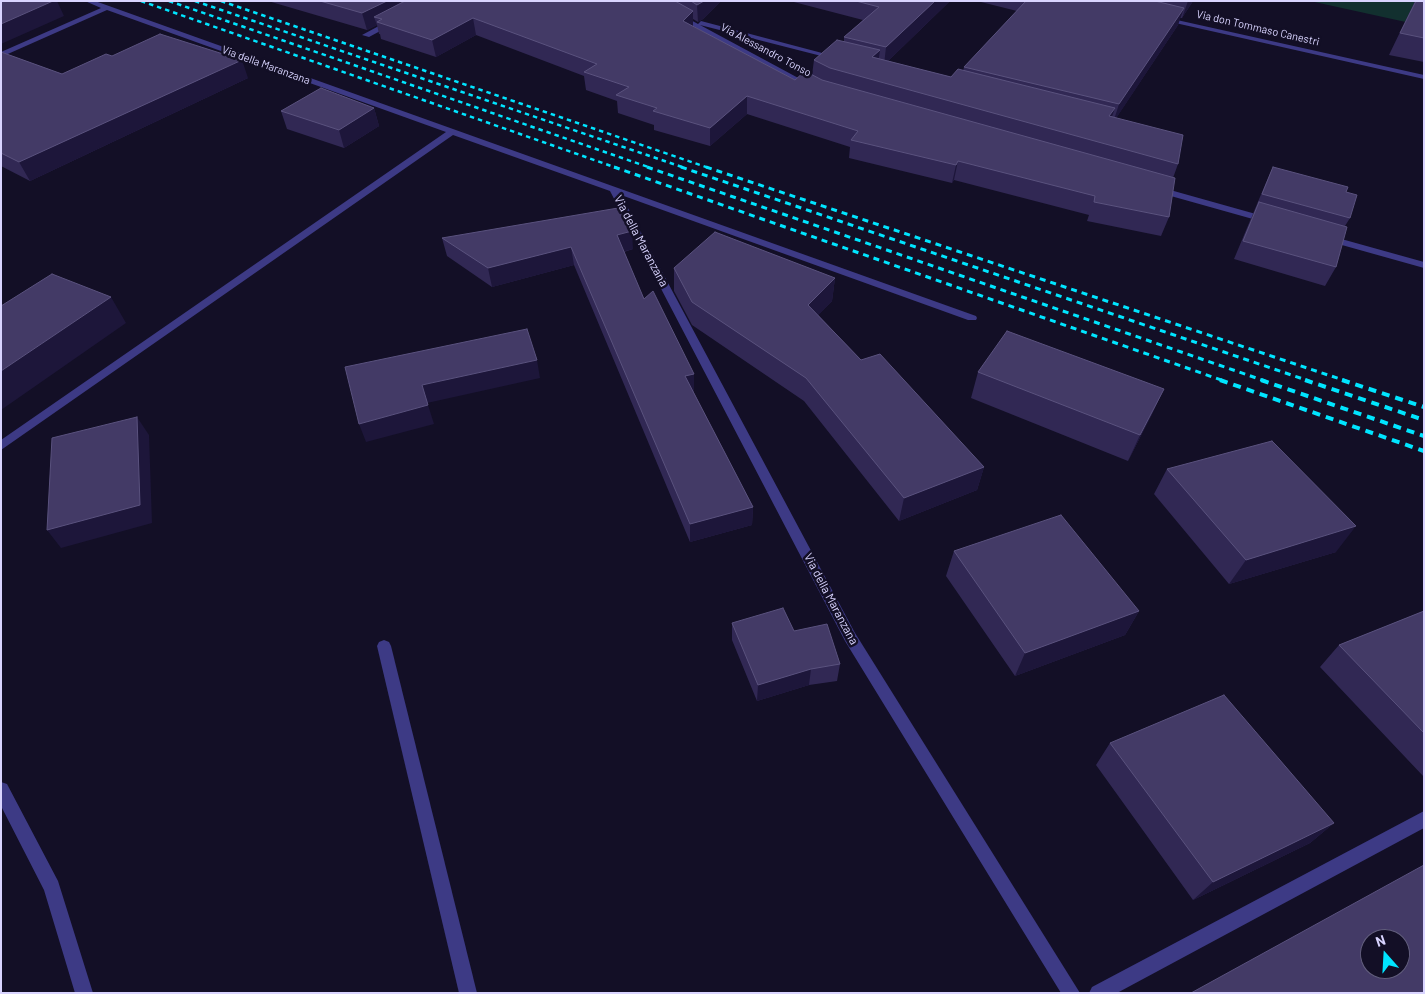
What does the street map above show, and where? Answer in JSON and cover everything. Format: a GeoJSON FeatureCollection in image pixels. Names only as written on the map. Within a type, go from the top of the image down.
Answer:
{"type":"FeatureCollection","features":[{"type":"Feature","properties":{"kind":"street","name":"Via della Maranzana"},"geometry":{"type":"LineString","coordinates":[[88,1],[972,318]]}},
{"type":"Feature","properties":{"kind":"street","name":"Via Alessandro Tonso"},"geometry":{"type":"LineString","coordinates":[[650,1],[816,90]]}},
{"type":"Feature","properties":{"kind":"street"},"geometry":{"type":"LineString","coordinates":[[1,55],[107,8]]}},
{"type":"Feature","properties":{"kind":"street","name":"Via don Tommaso Canestri"},"geometry":{"type":"LineString","coordinates":[[1154,16],[1424,77]]}},
{"type":"Feature","properties":{"kind":"street"},"geometry":{"type":"LineString","coordinates":[[366,35],[400,18]]}},
{"type":"Feature","properties":{"kind":"street"},"geometry":{"type":"LineString","coordinates":[[682,18],[845,60]]}},
{"type":"Feature","properties":{"kind":"street"},"geometry":{"type":"LineString","coordinates":[[1,446],[452,132]]}},
{"type":"Feature","properties":{"kind":"street"},"geometry":{"type":"LineString","coordinates":[[1148,186],[1281,224]]}},
{"type":"Feature","properties":{"kind":"street","name":"Via della Maranzana"},"geometry":{"type":"LineString","coordinates":[[614,191],[850,636],[1071,993]]}},
{"type":"Feature","properties":{"kind":"street"},"geometry":{"type":"LineString","coordinates":[[1319,235],[1424,265]]}},
{"type":"Feature","properties":{"kind":"street"},"geometry":{"type":"LineString","coordinates":[[384,646],[468,993]]}},
{"type":"Feature","properties":{"kind":"street"},"geometry":{"type":"LineString","coordinates":[[1,789],[52,886],[84,993]]}},
{"type":"Feature","properties":{"kind":"street"},"geometry":{"type":"LineString","coordinates":[[1098,993],[1424,819]]}},
{"type":"Feature","properties":{"kind":"green space"},"geometry":{"type":"Polygon","coordinates":[[[1310,1],[1424,1],[1424,26],[1310,1]]]}},
{"type":"Feature","properties":{"kind":"building"},"geometry":{"type":"Polygon","coordinates":[[[1,1],[53,1],[1,24],[1,1]]]}},
{"type":"Feature","properties":{"kind":"building"},"geometry":{"type":"Polygon","coordinates":[[[320,1],[387,1],[362,13],[320,1]]]}},
{"type":"Feature","properties":{"kind":"building"},"geometry":{"type":"Polygon","coordinates":[[[405,1],[675,1],[693,11],[683,21],[795,80],[805,71],[822,80],[1175,178],[1169,217],[1094,202],[1095,196],[958,161],[956,165],[851,140],[858,131],[747,96],[710,128],[653,111],[657,108],[616,95],[629,87],[584,72],[597,64],[473,18],[432,40],[377,22],[382,19],[374,17],[405,1]]]}},
{"type":"Feature","properties":{"kind":"building"},"geometry":{"type":"Polygon","coordinates":[[[691,1],[704,1],[697,5],[691,1]]]}},
{"type":"Feature","properties":{"kind":"building"},"geometry":{"type":"Polygon","coordinates":[[[856,1],[935,1],[886,47],[844,37],[879,7],[856,1]]]}},
{"type":"Feature","properties":{"kind":"building"},"geometry":{"type":"Polygon","coordinates":[[[1026,1],[1155,1],[1184,8],[1119,104],[964,67],[1026,1]]]}},
{"type":"Feature","properties":{"kind":"building"},"geometry":{"type":"Polygon","coordinates":[[[1416,1],[1424,1],[1424,38],[1400,33],[1416,1]]]}},
{"type":"Feature","properties":{"kind":"building"},"geometry":{"type":"Polygon","coordinates":[[[160,34],[242,60],[19,162],[1,153],[1,52],[62,74],[106,54],[112,56],[160,34]]]}},
{"type":"Feature","properties":{"kind":"building"},"geometry":{"type":"Polygon","coordinates":[[[837,40],[880,50],[872,57],[951,77],[958,69],[1115,108],[1109,116],[1183,135],[1178,164],[830,68],[814,60],[837,40]]]}},
{"type":"Feature","properties":{"kind":"building"},"geometry":{"type":"Polygon","coordinates":[[[321,88],[374,108],[339,130],[281,111],[321,88]]]}},
{"type":"Feature","properties":{"kind":"building"},"geometry":{"type":"Polygon","coordinates":[[[1273,167],[1348,187],[1346,192],[1357,195],[1350,218],[1262,194],[1273,167]]]}},
{"type":"Feature","properties":{"kind":"building"},"geometry":{"type":"Polygon","coordinates":[[[1259,202],[1347,227],[1336,267],[1243,241],[1259,202]]]}},
{"type":"Feature","properties":{"kind":"building"},"geometry":{"type":"Polygon","coordinates":[[[624,207],[632,231],[617,235],[644,299],[653,291],[694,374],[685,376],[753,507],[690,524],[571,247],[488,268],[442,238],[624,207]]]}},
{"type":"Feature","properties":{"kind":"building"},"geometry":{"type":"Polygon","coordinates":[[[715,232],[835,278],[808,305],[861,360],[880,354],[984,467],[904,498],[806,378],[692,302],[674,268],[715,232]]]}},
{"type":"Feature","properties":{"kind":"building"},"geometry":{"type":"Polygon","coordinates":[[[52,274],[111,297],[1,371],[1,306],[52,274]]]}},
{"type":"Feature","properties":{"kind":"building"},"geometry":{"type":"Polygon","coordinates":[[[527,329],[537,360],[422,385],[428,405],[359,424],[345,367],[527,329]]]}},
{"type":"Feature","properties":{"kind":"building"},"geometry":{"type":"Polygon","coordinates":[[[1007,331],[1164,389],[1140,435],[978,372],[1007,331]]]}},
{"type":"Feature","properties":{"kind":"building"},"geometry":{"type":"Polygon","coordinates":[[[137,417],[140,505],[47,530],[52,438],[137,417]]]}},
{"type":"Feature","properties":{"kind":"building"},"geometry":{"type":"Polygon","coordinates":[[[1272,441],[1356,526],[1246,560],[1167,469],[1272,441]]]}},
{"type":"Feature","properties":{"kind":"building"},"geometry":{"type":"Polygon","coordinates":[[[1061,515],[1139,611],[1025,653],[954,551],[1061,515]]]}},
{"type":"Feature","properties":{"kind":"building"},"geometry":{"type":"Polygon","coordinates":[[[783,608],[794,631],[827,624],[840,664],[811,669],[758,685],[732,623],[783,608]]]}},
{"type":"Feature","properties":{"kind":"building"},"geometry":{"type":"Polygon","coordinates":[[[1424,611],[1424,733],[1339,645],[1424,611]]]}},
{"type":"Feature","properties":{"kind":"building"},"geometry":{"type":"Polygon","coordinates":[[[1224,695],[1334,823],[1213,882],[1110,743],[1224,695]]]}},
{"type":"Feature","properties":{"kind":"building"},"geometry":{"type":"Polygon","coordinates":[[[1424,865],[1424,993],[1191,993],[1424,865]]]}},
{"type":"Feature","properties":{"kind":"railway"},"geometry":{"type":"LineString","coordinates":[[141,1],[617,168]]}},
{"type":"Feature","properties":{"kind":"railway"},"geometry":{"type":"LineString","coordinates":[[169,1],[651,168]]}},
{"type":"Feature","properties":{"kind":"railway"},"geometry":{"type":"LineString","coordinates":[[195,1],[685,168]]}},
{"type":"Feature","properties":{"kind":"railway"},"geometry":{"type":"LineString","coordinates":[[221,1],[709,168]]}},
{"type":"Feature","properties":{"kind":"railway"},"geometry":{"type":"LineString","coordinates":[[614,167],[1224,381]]}},
{"type":"Feature","properties":{"kind":"railway"},"geometry":{"type":"LineString","coordinates":[[647,167],[1265,381]]}},
{"type":"Feature","properties":{"kind":"railway"},"geometry":{"type":"LineString","coordinates":[[681,167],[1309,381]]}},
{"type":"Feature","properties":{"kind":"railway"},"geometry":{"type":"LineString","coordinates":[[706,167],[1346,381]]}},
{"type":"Feature","properties":{"kind":"railway"},"geometry":{"type":"LineString","coordinates":[[1220,380],[1424,451]]}},
{"type":"Feature","properties":{"kind":"railway"},"geometry":{"type":"LineString","coordinates":[[1261,380],[1424,436]]}},
{"type":"Feature","properties":{"kind":"railway"},"geometry":{"type":"LineString","coordinates":[[1305,380],[1424,420]]}},
{"type":"Feature","properties":{"kind":"railway"},"geometry":{"type":"LineString","coordinates":[[1342,380],[1424,407]]}}]}
